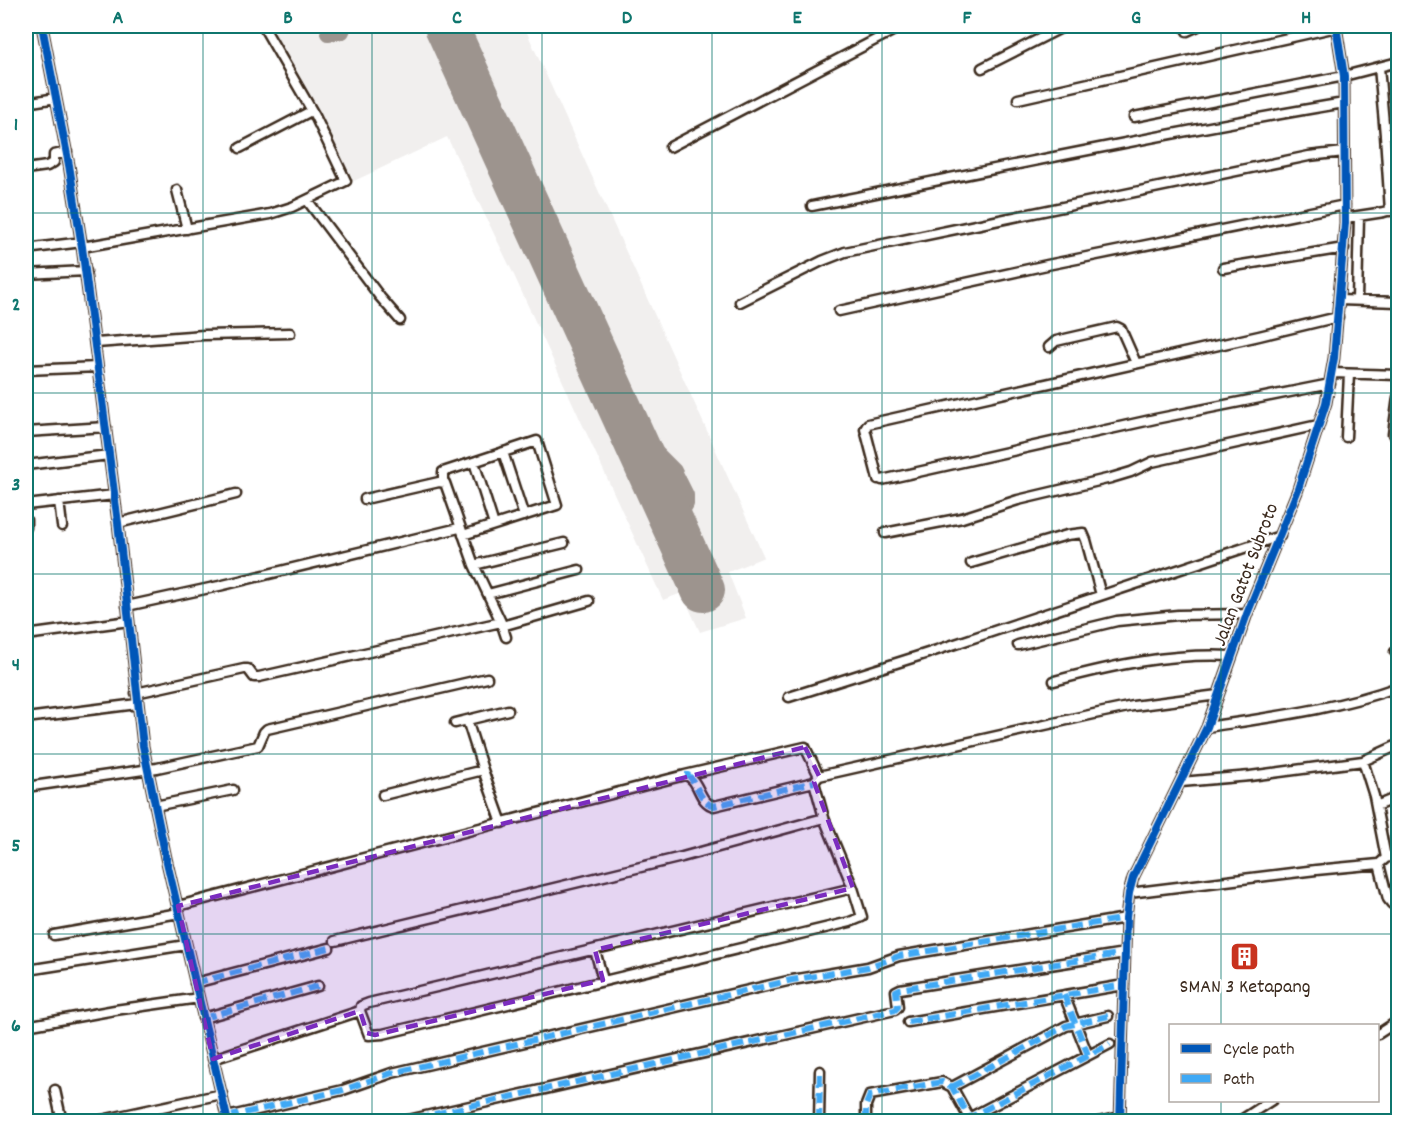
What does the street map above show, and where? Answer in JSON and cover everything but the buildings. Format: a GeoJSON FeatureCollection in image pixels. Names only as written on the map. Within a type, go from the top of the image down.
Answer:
{"type":"FeatureCollection","features":[{"type":"Feature","properties":{"kind":"street"},"geometry":{"type":"LineString","coordinates":[[42,26],[67,152],[86,271],[118,523],[137,704],[147,770],[228,1119],[335,1093],[392,1073],[792,981],[868,967],[898,956],[1126,918]]}},
{"type":"Feature","properties":{"kind":"street"},"geometry":{"type":"LineString","coordinates":[[26,249],[187,230],[270,214],[307,200],[346,181],[311,111],[263,26]]}},
{"type":"Feature","properties":{"kind":"street"},"geometry":{"type":"LineString","coordinates":[[670,147],[902,26]]}},
{"type":"Feature","properties":{"kind":"street"},"geometry":{"type":"LineString","coordinates":[[982,68],[1065,26]]}},
{"type":"Feature","properties":{"kind":"street"},"geometry":{"type":"LineString","coordinates":[[1187,31],[1198,26]]}},
{"type":"Feature","properties":{"kind":"street"},"geometry":{"type":"LineString","coordinates":[[1018,99],[1337,26]]}},
{"type":"Feature","properties":{"kind":"street","name":"Jalan Gatot Subroto"},"geometry":{"type":"LineString","coordinates":[[1120,1119],[1115,1041],[1123,1015],[1129,893],[1142,858],[1207,727],[1246,614],[1280,536],[1330,384],[1338,317],[1345,218],[1344,76],[1337,26]]}},
{"type":"Feature","properties":{"kind":"street"},"geometry":{"type":"LineString","coordinates":[[1134,117],[1344,76],[1398,63]]}},
{"type":"Feature","properties":{"kind":"street"},"geometry":{"type":"LineString","coordinates":[[1345,218],[1394,209],[1379,67]]}},
{"type":"Feature","properties":{"kind":"street"},"geometry":{"type":"LineString","coordinates":[[26,101],[56,95]]}},
{"type":"Feature","properties":{"kind":"street"},"geometry":{"type":"LineString","coordinates":[[812,206],[1251,118],[1344,103]]}},
{"type":"Feature","properties":{"kind":"street"},"geometry":{"type":"LineString","coordinates":[[240,148],[311,111]]}},
{"type":"Feature","properties":{"kind":"street"},"geometry":{"type":"LineString","coordinates":[[1385,135],[1398,133]]}},
{"type":"Feature","properties":{"kind":"street"},"geometry":{"type":"LineString","coordinates":[[26,169],[50,165],[54,162],[54,155],[67,152]]}},
{"type":"Feature","properties":{"kind":"street"},"geometry":{"type":"LineString","coordinates":[[740,302],[845,252],[1309,156],[1344,152]]}},
{"type":"Feature","properties":{"kind":"street"},"geometry":{"type":"LineString","coordinates":[[177,190],[187,230]]}},
{"type":"Feature","properties":{"kind":"street"},"geometry":{"type":"LineString","coordinates":[[307,200],[400,320]]}},
{"type":"Feature","properties":{"kind":"street"},"geometry":{"type":"LineString","coordinates":[[839,311],[1024,270],[1345,205]]}},
{"type":"Feature","properties":{"kind":"street"},"geometry":{"type":"LineString","coordinates":[[1357,300],[1359,216]]}},
{"type":"Feature","properties":{"kind":"street"},"geometry":{"type":"LineString","coordinates":[[1223,268],[1344,248]]}},
{"type":"Feature","properties":{"kind":"street"},"geometry":{"type":"LineString","coordinates":[[26,274],[86,271]]}},
{"type":"Feature","properties":{"kind":"street"},"geometry":{"type":"LineString","coordinates":[[1339,300],[1398,302]]}},
{"type":"Feature","properties":{"kind":"street"},"geometry":{"type":"LineString","coordinates":[[1330,384],[1155,419],[880,480],[865,429],[868,424],[1338,317]]}},
{"type":"Feature","properties":{"kind":"street"},"geometry":{"type":"LineString","coordinates":[[1049,347],[1056,341],[1117,327],[1121,329],[1136,363]]}},
{"type":"Feature","properties":{"kind":"street"},"geometry":{"type":"LineString","coordinates":[[96,343],[204,335],[290,333]]}},
{"type":"Feature","properties":{"kind":"street"},"geometry":{"type":"LineString","coordinates":[[26,370],[98,367]]}},
{"type":"Feature","properties":{"kind":"street"},"geometry":{"type":"LineString","coordinates":[[1332,373],[1398,375]]}},
{"type":"Feature","properties":{"kind":"street"},"geometry":{"type":"LineString","coordinates":[[1346,436],[1349,374]]}},
{"type":"Feature","properties":{"kind":"street"},"geometry":{"type":"LineString","coordinates":[[1393,434],[1398,397]]}},
{"type":"Feature","properties":{"kind":"street"},"geometry":{"type":"LineString","coordinates":[[885,533],[962,518],[1018,500],[1112,478],[1152,462],[1318,425]]}},
{"type":"Feature","properties":{"kind":"street"},"geometry":{"type":"LineString","coordinates":[[26,432],[106,427]]}},
{"type":"Feature","properties":{"kind":"street"},"geometry":{"type":"LineString","coordinates":[[127,606],[461,532],[494,525],[557,505],[537,441],[443,472],[443,482],[448,489],[461,532],[506,637]]}},
{"type":"Feature","properties":{"kind":"street"},"geometry":{"type":"LineString","coordinates":[[503,452],[525,516]]}},
{"type":"Feature","properties":{"kind":"street"},"geometry":{"type":"LineString","coordinates":[[26,465],[109,455]]}},
{"type":"Feature","properties":{"kind":"street"},"geometry":{"type":"LineString","coordinates":[[474,462],[494,525]]}},
{"type":"Feature","properties":{"kind":"street"},"geometry":{"type":"LineString","coordinates":[[365,499],[443,482]]}},
{"type":"Feature","properties":{"kind":"street"},"geometry":{"type":"LineString","coordinates":[[118,523],[236,494]]}},
{"type":"Feature","properties":{"kind":"street"},"geometry":{"type":"LineString","coordinates":[[26,505],[114,495]]}},
{"type":"Feature","properties":{"kind":"street"},"geometry":{"type":"LineString","coordinates":[[59,501],[62,526]]}},
{"type":"Feature","properties":{"kind":"street"},"geometry":{"type":"LineString","coordinates":[[971,563],[1083,533],[1101,595]]}},
{"type":"Feature","properties":{"kind":"street"},"geometry":{"type":"LineString","coordinates":[[789,697],[928,654],[1280,536]]}},
{"type":"Feature","properties":{"kind":"street"},"geometry":{"type":"LineString","coordinates":[[474,565],[564,543]]}},
{"type":"Feature","properties":{"kind":"street"},"geometry":{"type":"LineString","coordinates":[[488,594],[579,570]]}},
{"type":"Feature","properties":{"kind":"street"},"geometry":{"type":"LineString","coordinates":[[136,693],[244,669],[248,669],[254,677],[259,677],[501,624],[589,601]]}},
{"type":"Feature","properties":{"kind":"street"},"geometry":{"type":"LineString","coordinates":[[1018,645],[1117,621],[1178,615],[1246,614]]}},
{"type":"Feature","properties":{"kind":"street"},"geometry":{"type":"LineString","coordinates":[[26,635],[129,621]]}},
{"type":"Feature","properties":{"kind":"street"},"geometry":{"type":"LineString","coordinates":[[1054,681],[1110,666],[1148,659],[1232,656]]}},
{"type":"Feature","properties":{"kind":"street"},"geometry":{"type":"LineString","coordinates":[[26,787],[147,770],[258,746],[267,729],[487,678]]}},
{"type":"Feature","properties":{"kind":"street"},"geometry":{"type":"LineString","coordinates":[[1207,727],[1311,711],[1398,687]]}},
{"type":"Feature","properties":{"kind":"street"},"geometry":{"type":"LineString","coordinates":[[685,775],[693,779],[707,803],[714,806],[816,779],[1133,705],[1218,695]]}},
{"type":"Feature","properties":{"kind":"street"},"geometry":{"type":"LineString","coordinates":[[26,718],[137,704]]}},
{"type":"Feature","properties":{"kind":"street"},"geometry":{"type":"LineString","coordinates":[[455,723],[508,710]]}},
{"type":"Feature","properties":{"kind":"street"},"geometry":{"type":"LineString","coordinates":[[467,720],[502,823]]}},
{"type":"Feature","properties":{"kind":"street"},"geometry":{"type":"LineString","coordinates":[[1181,782],[1363,761],[1398,745]]}},
{"type":"Feature","properties":{"kind":"street"},"geometry":{"type":"LineString","coordinates":[[54,935],[178,909],[685,775],[805,747],[816,779],[825,818],[853,888],[862,915],[856,921],[375,1035],[367,1033],[360,1011],[361,1006],[369,1003],[853,888]]}},
{"type":"Feature","properties":{"kind":"street"},"geometry":{"type":"LineString","coordinates":[[1363,761],[1376,806],[1386,858]]}},
{"type":"Feature","properties":{"kind":"street"},"geometry":{"type":"LineString","coordinates":[[383,795],[483,770]]}},
{"type":"Feature","properties":{"kind":"street"},"geometry":{"type":"LineString","coordinates":[[155,806],[233,790]]}},
{"type":"Feature","properties":{"kind":"street"},"geometry":{"type":"LineString","coordinates":[[1376,806],[1398,797]]}},
{"type":"Feature","properties":{"kind":"street"},"geometry":{"type":"LineString","coordinates":[[195,983],[332,944],[682,857],[825,818]]}},
{"type":"Feature","properties":{"kind":"street"},"geometry":{"type":"LineString","coordinates":[[1129,893],[1379,864],[1398,853]]}},
{"type":"Feature","properties":{"kind":"street"},"geometry":{"type":"LineString","coordinates":[[1379,864],[1388,899],[1392,904],[1398,903]]}},
{"type":"Feature","properties":{"kind":"street"},"geometry":{"type":"LineString","coordinates":[[34,969],[186,945]]}},
{"type":"Feature","properties":{"kind":"street"},"geometry":{"type":"LineString","coordinates":[[595,950],[603,980]]}},
{"type":"Feature","properties":{"kind":"street"},"geometry":{"type":"LineString","coordinates":[[400,1121],[895,1010],[898,1007],[896,991],[900,989],[1125,953]]}},
{"type":"Feature","properties":{"kind":"street"},"geometry":{"type":"LineString","coordinates":[[908,1022],[1124,985]]}},
{"type":"Feature","properties":{"kind":"street"},"geometry":{"type":"LineString","coordinates":[[203,1018],[318,986]]}},
{"type":"Feature","properties":{"kind":"street"},"geometry":{"type":"LineString","coordinates":[[1064,995],[1088,1055]]}},
{"type":"Feature","properties":{"kind":"street"},"geometry":{"type":"LineString","coordinates":[[26,1026],[199,998]]}},
{"type":"Feature","properties":{"kind":"street"},"geometry":{"type":"LineString","coordinates":[[213,1059],[360,1011]]}},
{"type":"Feature","properties":{"kind":"street"},"geometry":{"type":"LineString","coordinates":[[952,1087],[1074,1023],[1123,1015]]}},
{"type":"Feature","properties":{"kind":"street"},"geometry":{"type":"LineString","coordinates":[[1379,1033],[1398,1020]]}},
{"type":"Feature","properties":{"kind":"street"},"geometry":{"type":"LineString","coordinates":[[866,1122],[867,1100],[873,1094],[942,1082],[952,1087],[970,1120],[1115,1041]]}},
{"type":"Feature","properties":{"kind":"street"},"geometry":{"type":"LineString","coordinates":[[819,1122],[820,1071]]}},
{"type":"Feature","properties":{"kind":"street"},"geometry":{"type":"LineString","coordinates":[[55,1089],[62,1122]]}},
{"type":"Feature","properties":{"kind":"street"},"geometry":{"type":"LineString","coordinates":[[92,1122],[222,1094]]}},
{"type":"Feature","properties":{"kind":"street"},"geometry":{"type":"LineString","coordinates":[[1238,1122],[1270,1102]]}},
{"type":"Feature","properties":{"kind":"street"},"geometry":{"type":"LineString","coordinates":[[1098,1122],[1120,1119]]}},
{"type":"Feature","properties":{"kind":"highlighted area"},"geometry":{"type":"Polygon","coordinates":[[[805,747],[819,776],[814,782],[853,888],[595,950],[603,980],[375,1035],[367,1033],[360,1011],[213,1059],[178,906],[805,747]]]}},
{"type":"Feature","properties":{"kind":"shaded area"},"geometry":{"type":"Polygon","coordinates":[[[269,26],[524,26],[764,557],[728,572],[746,618],[700,632],[682,593],[663,600],[513,273],[447,137],[354,181],[269,26]]]}},
{"type":"Feature","properties":{"kind":"taxiway"},"geometry":{"type":"LineString","coordinates":[[328,33],[342,31],[344,26]]}},
{"type":"Feature","properties":{"kind":"taxiway"},"geometry":{"type":"LineString","coordinates":[[623,415],[643,440],[674,471],[686,495],[686,504],[683,509],[669,516]]}},
{"type":"Feature","properties":{"kind":"runway"},"geometry":{"type":"LineString","coordinates":[[446,26],[703,590]]}},
{"type":"Feature","properties":{"kind":"marked path"},"geometry":{"type":"LineString","coordinates":[[685,775],[688,775],[705,801],[714,806],[814,782]]}},
{"type":"Feature","properties":{"kind":"marked path"},"geometry":{"type":"LineString","coordinates":[[227,1117],[343,1090],[392,1073],[792,980],[868,967],[899,956],[1126,918]]}},
{"type":"Feature","properties":{"kind":"marked path"},"geometry":{"type":"LineString","coordinates":[[195,983],[329,948]]}},
{"type":"Feature","properties":{"kind":"marked path"},"geometry":{"type":"LineString","coordinates":[[399,1122],[895,1010],[898,1007],[896,991],[900,989],[1125,953]]}},
{"type":"Feature","properties":{"kind":"marked path"},"geometry":{"type":"LineString","coordinates":[[908,1022],[1124,985]]}},
{"type":"Feature","properties":{"kind":"marked path"},"geometry":{"type":"LineString","coordinates":[[203,1018],[318,986]]}},
{"type":"Feature","properties":{"kind":"marked path"},"geometry":{"type":"LineString","coordinates":[[1064,995],[1088,1055]]}},
{"type":"Feature","properties":{"kind":"marked path"},"geometry":{"type":"LineString","coordinates":[[952,1087],[1066,1026],[1108,1016]]}},
{"type":"Feature","properties":{"kind":"marked path"},"geometry":{"type":"LineString","coordinates":[[866,1122],[866,1105],[870,1095],[942,1082],[952,1087],[969,1118],[1110,1044]]}},
{"type":"Feature","properties":{"kind":"marked path"},"geometry":{"type":"LineString","coordinates":[[819,1122],[820,1071]]}},
{"type":"Feature","properties":{"kind":"marked path"},"geometry":{"type":"LineString","coordinates":[[1098,1122],[1120,1117]]}},
{"type":"Feature","properties":{"kind":"cycle path"},"geometry":{"type":"LineString","coordinates":[[42,26],[69,165],[82,247],[118,523],[143,746],[166,858],[228,1122]]}},
{"type":"Feature","properties":{"kind":"cycle path"},"geometry":{"type":"LineString","coordinates":[[1120,1122],[1126,918],[1133,878],[1207,727],[1247,614],[1297,492],[1326,403],[1334,358],[1345,223],[1344,76],[1336,26]]}},
{"type":"Feature","properties":{"kind":"place","name":"SMAN 3 Ketapang"},"geometry":{"type":"Point","coordinates":[1245,957]}}]}
